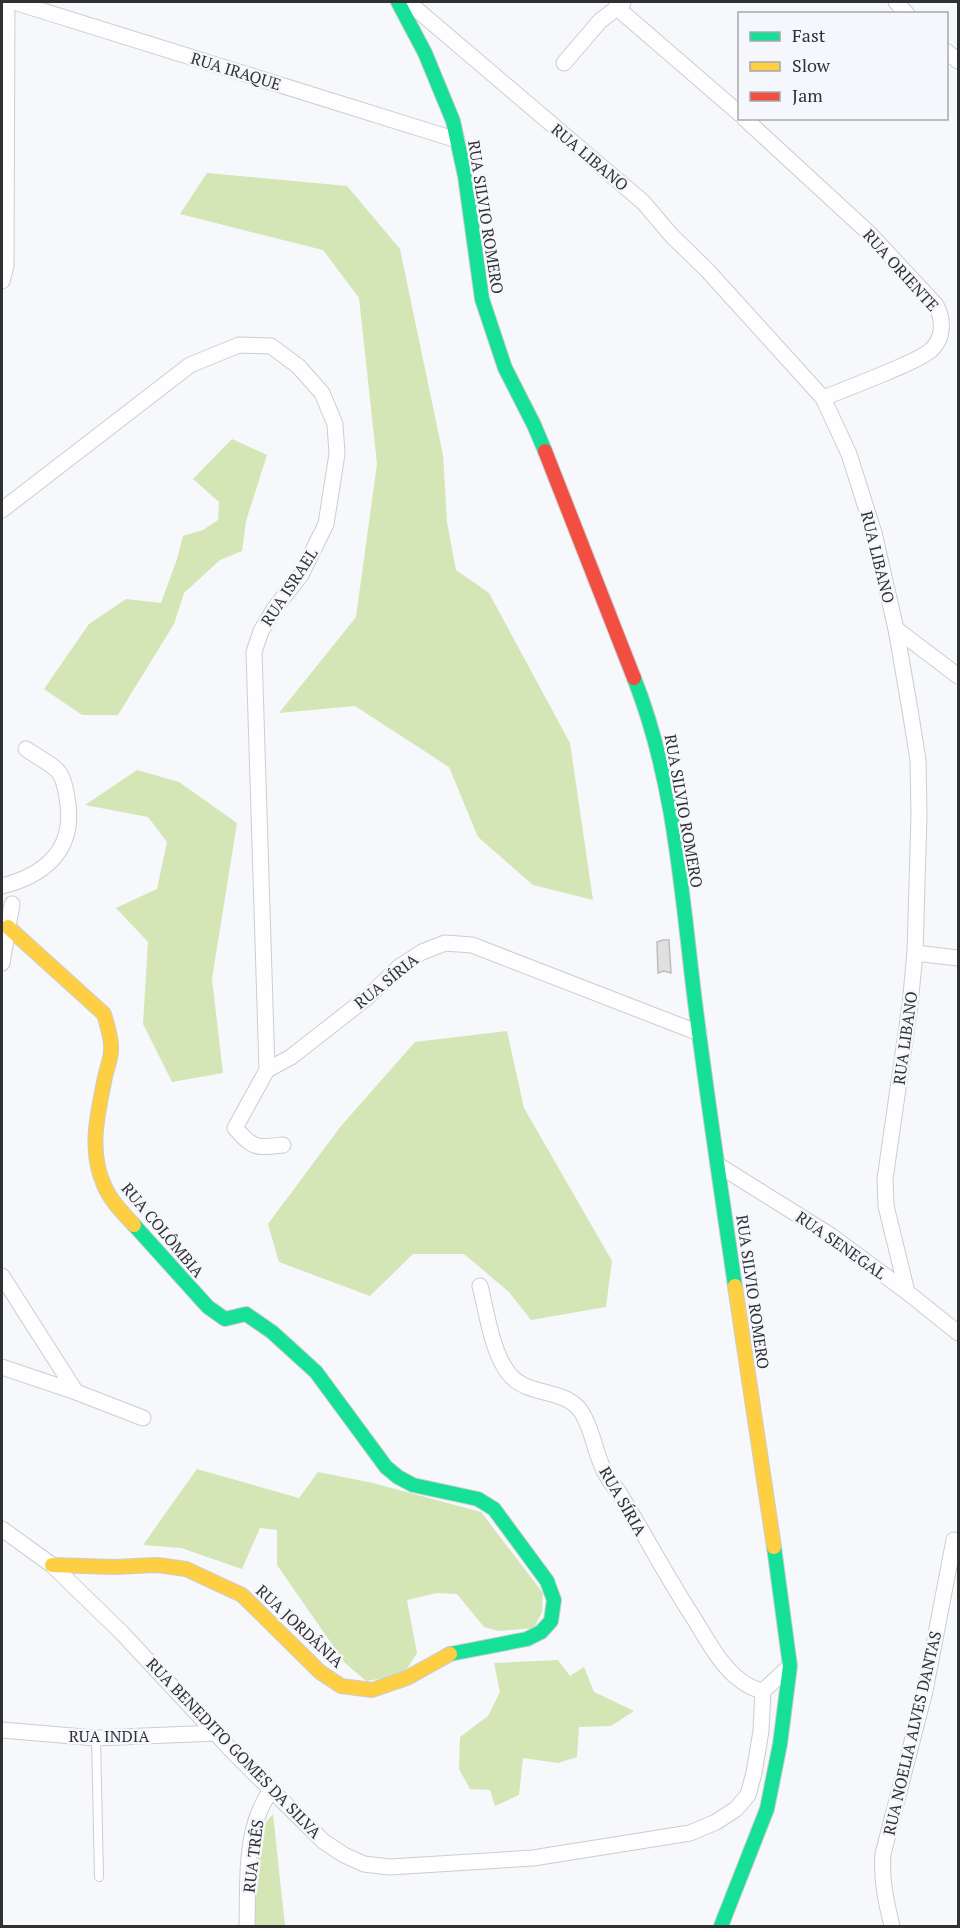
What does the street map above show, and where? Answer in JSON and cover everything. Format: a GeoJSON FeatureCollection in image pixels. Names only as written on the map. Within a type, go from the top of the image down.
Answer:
{"type":"FeatureCollection","features":[{"type":"Feature","properties":{"kind":"street"},"geometry":{"type":"LineString","coordinates":[[2,281],[6,266],[7,2]]}},
{"type":"Feature","properties":{"kind":"street","name":"RUA IRAQUE"},"geometry":{"type":"LineString","coordinates":[[14,2],[457,140]]}},
{"type":"Feature","properties":{"kind":"street","name":"RUA SILVIO ROMERO"},"geometry":{"type":"LineString","coordinates":[[398,2],[429,64],[453,121],[465,176],[482,299],[505,368],[534,425],[645,705],[654,732],[670,811],[699,1033],[790,1666],[780,1744],[767,1809],[721,1926]]}},
{"type":"Feature","properties":{"kind":"street","name":"RUA LIBANO"},"geometry":{"type":"LineString","coordinates":[[408,2],[643,202],[823,398],[849,454],[874,532],[896,629],[918,760],[919,814],[915,953],[910,1005],[885,1179],[886,1206],[907,1292]]}},
{"type":"Feature","properties":{"kind":"street"},"geometry":{"type":"LineString","coordinates":[[564,63],[600,21],[621,4],[738,112]]}},
{"type":"Feature","properties":{"kind":"street","name":"RUA ORIENTE"},"geometry":{"type":"LineString","coordinates":[[746,120],[870,234],[936,304],[940,313],[942,327],[940,338],[930,351],[904,365],[823,398]]}},
{"type":"Feature","properties":{"kind":"street","name":"RUA ISRAEL"},"geometry":{"type":"LineString","coordinates":[[2,510],[190,365],[239,345],[272,346],[298,366],[322,393],[335,424],[337,454],[326,524],[301,575],[279,601],[261,631],[254,652],[267,1070]]}},
{"type":"Feature","properties":{"kind":"street"},"geometry":{"type":"LineString","coordinates":[[896,629],[958,676]]}},
{"type":"Feature","properties":{"kind":"street"},"geometry":{"type":"LineString","coordinates":[[2,886],[35,874],[48,865],[58,853],[67,833],[69,812],[60,772],[26,749]]}},
{"type":"Feature","properties":{"kind":"street"},"geometry":{"type":"LineString","coordinates":[[2,963],[12,904]]}},
{"type":"Feature","properties":{"kind":"street","name":"RUA COLÔMBIA"},"geometry":{"type":"LineString","coordinates":[[8,927],[104,1014],[111,1050],[99,1107],[94,1146],[97,1165],[104,1185],[122,1212],[208,1307]]}},
{"type":"Feature","properties":{"kind":"street","name":"RUA SÍRIA"},"geometry":{"type":"LineString","coordinates":[[267,1070],[291,1057],[369,996],[399,967],[422,952],[445,944],[472,945],[699,1033]]}},
{"type":"Feature","properties":{"kind":"street"},"geometry":{"type":"LineString","coordinates":[[915,953],[958,958]]}},
{"type":"Feature","properties":{"kind":"street"},"geometry":{"type":"LineString","coordinates":[[267,1070],[235,1128],[250,1145],[262,1148],[283,1145]]}},
{"type":"Feature","properties":{"kind":"street","name":"RUA SENEGAL"},"geometry":{"type":"LineString","coordinates":[[718,1165],[830,1235],[958,1333]]}},
{"type":"Feature","properties":{"kind":"street"},"geometry":{"type":"LineString","coordinates":[[2,1276],[76,1392]]}},
{"type":"Feature","properties":{"kind":"street","name":"RUA SÍRIA"},"geometry":{"type":"LineString","coordinates":[[480,1286],[494,1341],[505,1369],[522,1385],[562,1397],[582,1411],[606,1476],[715,1652],[734,1675],[755,1689],[763,1691]]}},
{"type":"Feature","properties":{"kind":"street","name":"RUA JORDÂNIA"},"geometry":{"type":"LineString","coordinates":[[52,1565],[114,1567],[157,1565],[186,1569],[242,1595],[320,1672],[341,1686],[357,1689],[372,1690],[407,1678],[447,1655],[527,1639],[541,1632],[551,1621],[554,1600],[548,1581],[494,1509],[478,1499],[413,1485],[398,1477],[386,1467],[316,1372],[272,1332],[246,1314],[225,1319],[208,1307]]}},
{"type":"Feature","properties":{"kind":"street"},"geometry":{"type":"LineString","coordinates":[[2,1366],[143,1419]]}},
{"type":"Feature","properties":{"kind":"street","name":"RUA BENEDITO GOMES DA SILVA"},"geometry":{"type":"LineString","coordinates":[[2,1529],[52,1565],[122,1633],[323,1841],[344,1855],[364,1864],[390,1867],[533,1858],[690,1833],[716,1822],[736,1809],[748,1795],[761,1731],[763,1691]]}},
{"type":"Feature","properties":{"kind":"street","name":"RUA NOELIA ALVES DANTAS"},"geometry":{"type":"LineString","coordinates":[[892,1926],[885,1900],[883,1854],[925,1691],[954,1540]]}},
{"type":"Feature","properties":{"kind":"street"},"geometry":{"type":"LineString","coordinates":[[763,1691],[790,1666]]}},
{"type":"Feature","properties":{"kind":"street","name":"RUA INDIA"},"geometry":{"type":"LineString","coordinates":[[2,1731],[96,1738],[217,1733]]}},
{"type":"Feature","properties":{"kind":"street","name":"RUA TRÊS"},"geometry":{"type":"LineString","coordinates":[[247,1926],[248,1868],[254,1832],[259,1811],[271,1789]]}},
{"type":"Feature","properties":{"kind":"lane"},"geometry":{"type":"LineString","coordinates":[[96,1738],[99,1876]]}},
{"type":"Feature","properties":{"kind":"green space"},"geometry":{"type":"Polygon","coordinates":[[[207,173],[347,186],[400,249],[443,455],[447,522],[456,570],[489,593],[570,743],[593,900],[533,885],[478,837],[449,767],[355,706],[279,713],[356,617],[377,464],[359,298],[323,250],[180,214],[207,173]]]}},
{"type":"Feature","properties":{"kind":"green space"},"geometry":{"type":"Polygon","coordinates":[[[232,439],[267,455],[246,521],[242,551],[220,560],[184,593],[174,624],[118,715],[82,715],[44,689],[89,624],[126,599],[161,603],[183,536],[203,530],[218,520],[219,502],[193,479],[232,439]]]}},
{"type":"Feature","properties":{"kind":"green space"},"geometry":{"type":"Polygon","coordinates":[[[137,770],[179,782],[237,823],[212,979],[223,1073],[172,1082],[143,1024],[148,942],[116,908],[157,889],[167,842],[148,817],[85,805],[137,770]]]}},
{"type":"Feature","properties":{"kind":"green space"},"geometry":{"type":"Polygon","coordinates":[[[507,1031],[524,1108],[612,1261],[606,1307],[531,1320],[509,1292],[464,1254],[413,1254],[370,1296],[279,1262],[268,1224],[341,1126],[415,1042],[507,1031]]]}},
{"type":"Feature","properties":{"kind":"green space"},"geometry":{"type":"Polygon","coordinates":[[[197,1469],[299,1498],[318,1472],[373,1483],[481,1512],[543,1593],[542,1612],[534,1628],[498,1631],[484,1627],[457,1594],[437,1593],[407,1600],[417,1653],[403,1675],[366,1681],[345,1663],[277,1565],[277,1530],[260,1528],[242,1569],[181,1548],[143,1545],[197,1469]]]}},
{"type":"Feature","properties":{"kind":"green space"},"geometry":{"type":"Polygon","coordinates":[[[558,1660],[570,1676],[584,1667],[594,1692],[634,1711],[611,1726],[579,1727],[577,1757],[558,1763],[523,1758],[519,1795],[495,1806],[490,1790],[470,1789],[459,1769],[460,1737],[488,1716],[500,1692],[494,1663],[558,1660]]]}},
{"type":"Feature","properties":{"kind":"green space"},"geometry":{"type":"Polygon","coordinates":[[[273,1814],[285,1926],[255,1926],[251,1916],[261,1828],[273,1814]]]}},
{"type":"Feature","properties":{"kind":"building"},"geometry":{"type":"Polygon","coordinates":[[[669,940],[671,973],[664,971],[658,973],[657,942],[669,940]]]}},
{"type":"Feature","properties":{"kind":"traffic: fast"},"geometry":{"type":"LineString","coordinates":[[398,2],[425,53],[453,121],[465,176],[482,299],[505,368],[545,451]]}},
{"type":"Feature","properties":{"kind":"traffic: fast"},"geometry":{"type":"LineString","coordinates":[[634,678],[648,716],[674,834],[735,1286]]}},
{"type":"Feature","properties":{"kind":"traffic: fast"},"geometry":{"type":"LineString","coordinates":[[134,1225],[208,1307],[225,1319],[246,1314],[272,1332],[316,1372],[386,1467],[398,1477],[413,1485],[478,1499],[494,1509],[547,1581],[554,1600],[551,1621],[541,1632],[527,1639],[450,1654]]}},
{"type":"Feature","properties":{"kind":"traffic: fast"},"geometry":{"type":"LineString","coordinates":[[721,1926],[767,1809],[780,1744],[790,1666],[774,1547]]}},
{"type":"Feature","properties":{"kind":"traffic: slow"},"geometry":{"type":"LineString","coordinates":[[8,927],[104,1014],[110,1036],[111,1053],[97,1118],[96,1158],[107,1191],[134,1225]]}},
{"type":"Feature","properties":{"kind":"traffic: slow"},"geometry":{"type":"LineString","coordinates":[[735,1286],[774,1547]]}},
{"type":"Feature","properties":{"kind":"traffic: slow"},"geometry":{"type":"LineString","coordinates":[[52,1565],[114,1567],[157,1565],[186,1569],[242,1595],[320,1672],[341,1686],[372,1690],[407,1678],[450,1654]]}},
{"type":"Feature","properties":{"kind":"traffic: jam"},"geometry":{"type":"LineString","coordinates":[[545,451],[634,678]]}}]}
